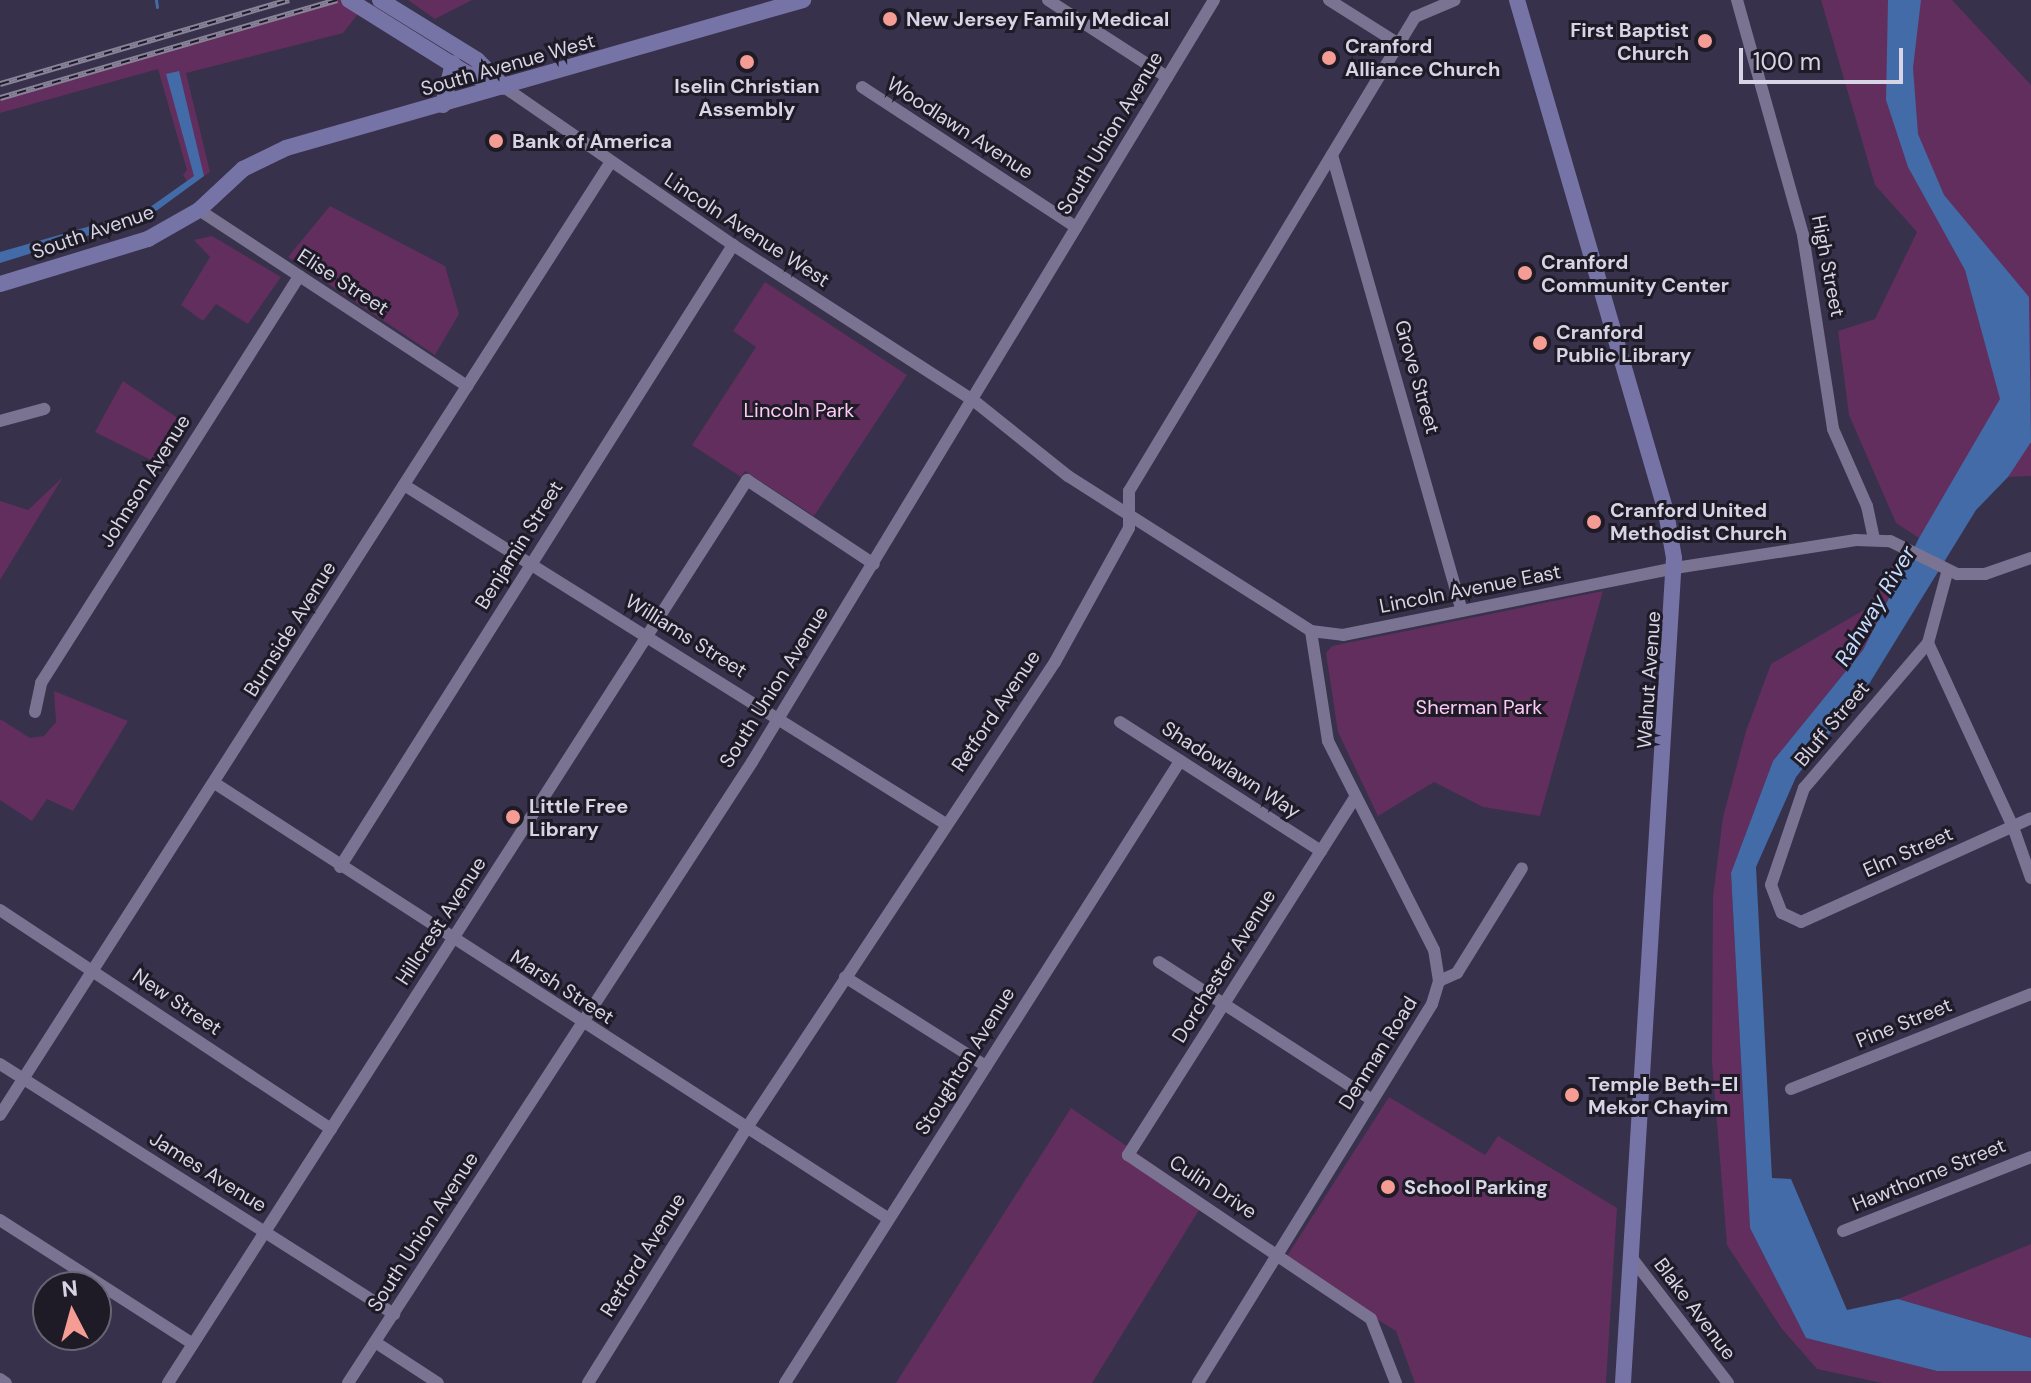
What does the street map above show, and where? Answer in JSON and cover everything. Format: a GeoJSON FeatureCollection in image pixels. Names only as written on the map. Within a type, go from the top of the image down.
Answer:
{"type":"FeatureCollection","features":[{"type":"Feature","properties":{"kind":"street","name":"Lincoln Avenue West"},"geometry":{"type":"LineString","coordinates":[[349,0],[453,63],[504,87]]}},
{"type":"Feature","properties":{"kind":"street","name":"Lincoln Avenue West"},"geometry":{"type":"LineString","coordinates":[[380,0],[477,60],[504,87],[610,163],[973,400]]}},
{"type":"Feature","properties":{"kind":"street","name":"South Avenue West"},"geometry":{"type":"LineString","coordinates":[[231,179],[286,148],[803,0]]}},
{"type":"Feature","properties":{"kind":"street"},"geometry":{"type":"LineString","coordinates":[[1048,0],[1167,77]]}},
{"type":"Feature","properties":{"kind":"street","name":"South Union Avenue"},"geometry":{"type":"LineString","coordinates":[[348,1383],[778,719],[1214,0]]}},
{"type":"Feature","properties":{"kind":"street"},"geometry":{"type":"LineString","coordinates":[[1329,0],[1399,44]]}},
{"type":"Feature","properties":{"kind":"street","name":"Retford Avenue"},"geometry":{"type":"LineString","coordinates":[[588,1383],[746,1129],[944,823],[1055,662],[1129,528],[1129,491],[1415,17],[1455,0]]}},
{"type":"Feature","properties":{"kind":"street","name":"Walnut Avenue"},"geometry":{"type":"LineString","coordinates":[[1517,0],[1666,512],[1675,568],[1623,1383]]}},
{"type":"Feature","properties":{"kind":"street","name":"High Street"},"geometry":{"type":"LineString","coordinates":[[1737,0],[1803,235],[1833,429],[1867,506],[1874,539]]}},
{"type":"Feature","properties":{"kind":"street"},"geometry":{"type":"LineString","coordinates":[[443,105],[453,63]]}},
{"type":"Feature","properties":{"kind":"street","name":"Woodlawn Avenue"},"geometry":{"type":"LineString","coordinates":[[862,87],[1076,227]]}},
{"type":"Feature","properties":{"kind":"street","name":"Grove Street"},"geometry":{"type":"LineString","coordinates":[[1332,155],[1462,611]]}},
{"type":"Feature","properties":{"kind":"street","name":"Burnside Avenue"},"geometry":{"type":"LineString","coordinates":[[0,1115],[216,784],[610,163]]}},
{"type":"Feature","properties":{"kind":"street","name":"South Avenue"},"geometry":{"type":"LineString","coordinates":[[0,284],[148,239],[199,210],[231,179]]}},
{"type":"Feature","properties":{"kind":"street","name":"Elise Street"},"geometry":{"type":"LineString","coordinates":[[199,210],[467,386]]}},
{"type":"Feature","properties":{"kind":"street","name":"Benjamin Street"},"geometry":{"type":"LineString","coordinates":[[340,867],[733,245]]}},
{"type":"Feature","properties":{"kind":"street","name":"Johnson Avenue"},"geometry":{"type":"LineString","coordinates":[[35,712],[41,683],[299,276]]}},
{"type":"Feature","properties":{"kind":"street","name":"Lincoln Avenue East"},"geometry":{"type":"LineString","coordinates":[[973,400],[1068,476],[1311,631],[1343,635],[1675,568],[1874,539],[1905,547],[1945,571]]}},
{"type":"Feature","properties":{"kind":"street"},"geometry":{"type":"LineString","coordinates":[[0,421],[44,409]]}},
{"type":"Feature","properties":{"kind":"street","name":"Hillcrest Avenue"},"geometry":{"type":"LineString","coordinates":[[168,1383],[747,480],[874,564]]}},
{"type":"Feature","properties":{"kind":"street","name":"Williams Street"},"geometry":{"type":"LineString","coordinates":[[404,485],[944,823]]}},
{"type":"Feature","properties":{"kind":"street"},"geometry":{"type":"LineString","coordinates":[[2031,558],[1985,574],[1945,571],[1928,643],[2013,827],[2031,878]]}},
{"type":"Feature","properties":{"kind":"street","name":"Denman Road"},"geometry":{"type":"LineString","coordinates":[[1198,1383],[1274,1254],[1432,1004],[1439,981],[1434,950],[1354,799],[1320,711],[1311,631]]}},
{"type":"Feature","properties":{"kind":"street","name":"Bluff Street"},"geometry":{"type":"LineString","coordinates":[[1801,922],[1782,913],[1771,885],[1804,788],[1928,643]]}},
{"type":"Feature","properties":{"kind":"street","name":"Shadowlawn Way"},"geometry":{"type":"LineString","coordinates":[[1120,722],[1321,851]]}},
{"type":"Feature","properties":{"kind":"street","name":"Stoughton Avenue"},"geometry":{"type":"LineString","coordinates":[[785,1383],[1180,761]]}},
{"type":"Feature","properties":{"kind":"street","name":"Marsh Street"},"geometry":{"type":"LineString","coordinates":[[216,784],[889,1219]]}},
{"type":"Feature","properties":{"kind":"street","name":"Dorchester Avenue"},"geometry":{"type":"LineString","coordinates":[[1128,1155],[1354,799]]}},
{"type":"Feature","properties":{"kind":"street","name":"Elm Street"},"geometry":{"type":"LineString","coordinates":[[1801,922],[2031,818]]}},
{"type":"Feature","properties":{"kind":"street"},"geometry":{"type":"LineString","coordinates":[[1439,981],[1457,973],[1522,868]]}},
{"type":"Feature","properties":{"kind":"street","name":"New Street"},"geometry":{"type":"LineString","coordinates":[[0,910],[331,1129]]}},
{"type":"Feature","properties":{"kind":"street"},"geometry":{"type":"LineString","coordinates":[[1159,962],[1372,1100]]}},
{"type":"Feature","properties":{"kind":"street"},"geometry":{"type":"LineString","coordinates":[[845,977],[986,1066]]}},
{"type":"Feature","properties":{"kind":"street","name":"Pine Street"},"geometry":{"type":"LineString","coordinates":[[1791,1089],[2031,994]]}},
{"type":"Feature","properties":{"kind":"street","name":"James Avenue"},"geometry":{"type":"LineString","coordinates":[[0,1064],[394,1314]]}},
{"type":"Feature","properties":{"kind":"street","name":"Culin Drive"},"geometry":{"type":"LineString","coordinates":[[1128,1155],[1371,1319],[1396,1383]]}},
{"type":"Feature","properties":{"kind":"street","name":"Hawthorne Street"},"geometry":{"type":"LineString","coordinates":[[1843,1231],[2031,1157]]}},
{"type":"Feature","properties":{"kind":"street"},"geometry":{"type":"LineString","coordinates":[[0,1220],[193,1344]]}},
{"type":"Feature","properties":{"kind":"street","name":"Blake Avenue"},"geometry":{"type":"LineString","coordinates":[[1631,1257],[1728,1383]]}},
{"type":"Feature","properties":{"kind":"street"},"geometry":{"type":"LineString","coordinates":[[375,1342],[438,1383]]}},
{"type":"Feature","properties":{"kind":"street"},"geometry":{"type":"LineString","coordinates":[[0,1379],[6,1383]]}},
{"type":"Feature","properties":{"kind":"green space"},"geometry":{"type":"Polygon","coordinates":[[[338,0],[351,0],[361,10],[343,33],[186,73],[210,172],[190,186],[183,175],[187,170],[158,69],[0,113],[0,99],[338,0]]]}},
{"type":"Feature","properties":{"kind":"green space"},"geometry":{"type":"Polygon","coordinates":[[[408,0],[472,0],[435,19],[408,0]]]}},
{"type":"Feature","properties":{"kind":"green space"},"geometry":{"type":"Polygon","coordinates":[[[1821,0],[1952,0],[2031,85],[2031,476],[2008,477],[1972,453],[1919,538],[1896,523],[1849,415],[1838,331],[1875,319],[1917,232],[1875,185],[1821,0]]]}},
{"type":"Feature","properties":{"kind":"green space"},"geometry":{"type":"Polygon","coordinates":[[[330,206],[445,266],[459,314],[435,355],[288,257],[330,206]]]}},
{"type":"Feature","properties":{"kind":"green space"},"geometry":{"type":"Polygon","coordinates":[[[212,236],[281,277],[248,324],[216,304],[203,321],[181,305],[210,257],[194,240],[212,236]]]}},
{"type":"Feature","properties":{"kind":"green space","name":"Lincoln Park"},"geometry":{"type":"Polygon","coordinates":[[[765,282],[907,375],[814,516],[745,471],[741,477],[692,445],[756,347],[733,331],[765,282]]]}},
{"type":"Feature","properties":{"kind":"green space"},"geometry":{"type":"Polygon","coordinates":[[[123,381],[188,425],[161,465],[95,432],[123,381]]]}},
{"type":"Feature","properties":{"kind":"green space"},"geometry":{"type":"Polygon","coordinates":[[[63,477],[0,580],[0,501],[28,510],[63,477]]]}},
{"type":"Feature","properties":{"kind":"green space"},"geometry":{"type":"Polygon","coordinates":[[[1895,559],[1903,570],[1863,650],[1773,761],[1731,873],[1750,1228],[1806,1338],[1937,1371],[2031,1371],[2031,1383],[1882,1383],[1817,1369],[1782,1329],[1727,1245],[1712,1062],[1713,897],[1723,817],[1746,731],[1771,664],[1874,604],[1895,559]]]}},
{"type":"Feature","properties":{"kind":"green space","name":"Sherman Park"},"geometry":{"type":"Polygon","coordinates":[[[1603,591],[1540,816],[1483,807],[1434,782],[1378,816],[1338,732],[1326,653],[1332,646],[1603,591]]]}},
{"type":"Feature","properties":{"kind":"green space"},"geometry":{"type":"Polygon","coordinates":[[[54,691],[128,721],[73,811],[47,799],[32,821],[0,800],[0,719],[30,738],[44,736],[56,722],[54,691]]]}},
{"type":"Feature","properties":{"kind":"green space"},"geometry":{"type":"Polygon","coordinates":[[[1389,1097],[1485,1155],[1498,1136],[1617,1208],[1606,1383],[1415,1383],[1396,1331],[1199,1210],[1092,1383],[896,1383],[1071,1108],[1287,1256],[1389,1097]]]}},
{"type":"Feature","properties":{"kind":"green space"},"geometry":{"type":"Polygon","coordinates":[[[2031,1244],[2031,1338],[1898,1299],[2031,1244]]]}},
{"type":"Feature","properties":{"kind":"water"},"geometry":{"type":"Polygon","coordinates":[[[1888,0],[1921,0],[1913,68],[1918,134],[1944,195],[2029,297],[2031,442],[2008,477],[1976,510],[1869,684],[1796,777],[1756,867],[1772,1178],[1791,1179],[1847,1310],[1898,1299],[2031,1338],[2031,1371],[1937,1371],[1806,1338],[1750,1228],[1731,873],[1773,761],[1863,650],[1919,538],[2000,399],[1965,270],[1908,167],[1886,100],[1888,0]]]}},
{"type":"Feature","properties":{"kind":"water"},"geometry":{"type":"Polygon","coordinates":[[[179,71],[204,176],[148,217],[0,263],[0,252],[146,210],[194,176],[166,74],[179,71]]]}},
{"type":"Feature","properties":{"kind":"waterway"},"geometry":{"type":"LineString","coordinates":[[156,0],[157,7]]}},
{"type":"Feature","properties":{"kind":"railway"},"geometry":{"type":"LineString","coordinates":[[0,84],[289,0]]}},
{"type":"Feature","properties":{"kind":"railway"},"geometry":{"type":"LineString","coordinates":[[0,98],[337,0]]}},
{"type":"Feature","properties":{"kind":"place","name":"New Jersey Family Medical"},"geometry":{"type":"Point","coordinates":[890,19]}},
{"type":"Feature","properties":{"kind":"place","name":"First Baptist Church"},"geometry":{"type":"Point","coordinates":[1705,41]}},
{"type":"Feature","properties":{"kind":"place","name":"Cranford Alliance Church"},"geometry":{"type":"Point","coordinates":[1329,58]}},
{"type":"Feature","properties":{"kind":"place","name":"Iselin Christian Assembly"},"geometry":{"type":"Point","coordinates":[747,62]}},
{"type":"Feature","properties":{"kind":"place","name":"Bank of America"},"geometry":{"type":"Point","coordinates":[496,141]}},
{"type":"Feature","properties":{"kind":"place","name":"Cranford Community Center"},"geometry":{"type":"Point","coordinates":[1525,273]}},
{"type":"Feature","properties":{"kind":"place","name":"Cranford Public Library"},"geometry":{"type":"Point","coordinates":[1540,343]}},
{"type":"Feature","properties":{"kind":"place","name":"Cranford United Methodist Church"},"geometry":{"type":"Point","coordinates":[1594,522]}},
{"type":"Feature","properties":{"kind":"place","name":"Little Free Library"},"geometry":{"type":"Point","coordinates":[513,817]}},
{"type":"Feature","properties":{"kind":"place","name":"Temple Beth-El Mekor Chayim"},"geometry":{"type":"Point","coordinates":[1572,1095]}},
{"type":"Feature","properties":{"kind":"place","name":"School Parking"},"geometry":{"type":"Point","coordinates":[1388,1187]}},
{"type":"Feature","properties":{"kind":"water label","name":"Rahway River"},"geometry":{"type":"Point","coordinates":[1875,606]}}]}
